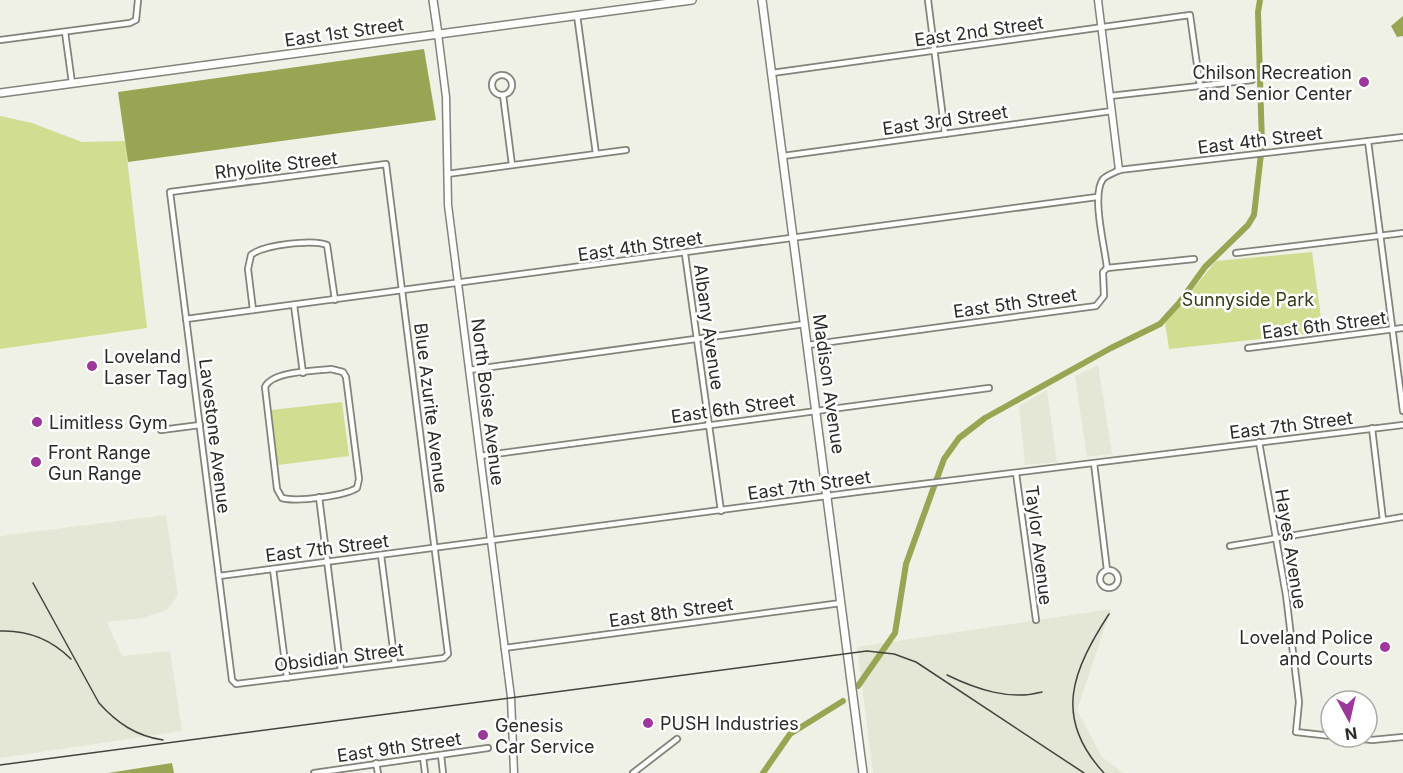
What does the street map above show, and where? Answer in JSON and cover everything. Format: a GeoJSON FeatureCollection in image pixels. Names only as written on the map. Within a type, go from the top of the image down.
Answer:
{"type":"FeatureCollection","features":[{"type":"Feature","properties":{"kind":"main road"},"geometry":{"type":"LineString","coordinates":[[433,0],[438,34]]}},
{"type":"Feature","properties":{"kind":"main road","name":"East 1st Street"},"geometry":{"type":"LineString","coordinates":[[0,93],[692,0]]}},
{"type":"Feature","properties":{"kind":"main road","name":"Madison Avenue"},"geometry":{"type":"LineString","coordinates":[[762,0],[863,773]]}},
{"type":"Feature","properties":{"kind":"street"},"geometry":{"type":"LineString","coordinates":[[0,40],[123,25],[136,20],[138,0]]}},
{"type":"Feature","properties":{"kind":"street"},"geometry":{"type":"LineString","coordinates":[[928,0],[945,134]]}},
{"type":"Feature","properties":{"kind":"street"},"geometry":{"type":"LineString","coordinates":[[1098,0],[1119,170],[1102,180],[1097,197],[1107,268],[1194,258]]}},
{"type":"Feature","properties":{"kind":"street"},"geometry":{"type":"LineString","coordinates":[[577,15],[596,154]]}},
{"type":"Feature","properties":{"kind":"street","name":"East 2nd Street"},"geometry":{"type":"LineString","coordinates":[[772,73],[1190,15],[1200,86]]}},
{"type":"Feature","properties":{"kind":"street"},"geometry":{"type":"LineString","coordinates":[[65,32],[72,83]]}},
{"type":"Feature","properties":{"kind":"street","name":"North Boise Avenue"},"geometry":{"type":"LineString","coordinates":[[438,34],[446,97],[447,174],[458,284],[514,725],[514,773]]}},
{"type":"Feature","properties":{"kind":"street"},"geometry":{"type":"LineString","coordinates":[[502,75],[512,84],[509,91],[503,94],[495,92],[492,85],[495,78],[502,75]]}},
{"type":"Feature","properties":{"kind":"street"},"geometry":{"type":"LineString","coordinates":[[1110,96],[1252,80]]}},
{"type":"Feature","properties":{"kind":"street"},"geometry":{"type":"LineString","coordinates":[[503,94],[512,165]]}},
{"type":"Feature","properties":{"kind":"street","name":"East 3rd Street"},"geometry":{"type":"LineString","coordinates":[[783,156],[1112,111]]}},
{"type":"Feature","properties":{"kind":"street","name":"East 4th Street"},"geometry":{"type":"LineString","coordinates":[[1119,170],[1403,136]]}},
{"type":"Feature","properties":{"kind":"street"},"geometry":{"type":"LineString","coordinates":[[1368,141],[1403,411]]}},
{"type":"Feature","properties":{"kind":"street"},"geometry":{"type":"LineString","coordinates":[[447,174],[627,150]]}},
{"type":"Feature","properties":{"kind":"street","name":"Rhyolite Street"},"geometry":{"type":"LineString","coordinates":[[170,192],[386,164]]}},
{"type":"Feature","properties":{"kind":"street","name":"Blue Azurite Avenue"},"geometry":{"type":"LineString","coordinates":[[386,164],[447,656]]}},
{"type":"Feature","properties":{"kind":"street","name":"Lavestone Avenue"},"geometry":{"type":"LineString","coordinates":[[170,192],[234,683]]}},
{"type":"Feature","properties":{"kind":"street","name":"East 4th Street"},"geometry":{"type":"LineString","coordinates":[[186,319],[685,254],[1097,197]]}},
{"type":"Feature","properties":{"kind":"street"},"geometry":{"type":"LineString","coordinates":[[1236,253],[1403,233]]}},
{"type":"Feature","properties":{"kind":"street"},"geometry":{"type":"LineString","coordinates":[[253,310],[249,261],[251,255],[263,249],[314,242],[327,245],[331,256],[335,300]]}},
{"type":"Feature","properties":{"kind":"street","name":"Albany Avenue"},"geometry":{"type":"LineString","coordinates":[[685,254],[721,511]]}},
{"type":"Feature","properties":{"kind":"street","name":"East 5th Street"},"geometry":{"type":"LineString","coordinates":[[808,345],[1096,306],[1104,296],[1102,272],[1107,268]]}},
{"type":"Feature","properties":{"kind":"street"},"geometry":{"type":"LineString","coordinates":[[294,305],[303,373]]}},
{"type":"Feature","properties":{"kind":"street"},"geometry":{"type":"LineString","coordinates":[[469,370],[805,324]]}},
{"type":"Feature","properties":{"kind":"street","name":"East 6th Street"},"geometry":{"type":"LineString","coordinates":[[1248,348],[1403,328]]}},
{"type":"Feature","properties":{"kind":"street"},"geometry":{"type":"LineString","coordinates":[[331,369],[343,372],[359,479],[357,488],[347,493],[295,500],[282,498],[277,489],[264,393],[267,382],[277,376],[303,373],[331,369]]}},
{"type":"Feature","properties":{"kind":"street","name":"East 6th Street"},"geometry":{"type":"LineString","coordinates":[[480,456],[989,388]]}},
{"type":"Feature","properties":{"kind":"street"},"geometry":{"type":"LineString","coordinates":[[161,430],[200,425]]}},
{"type":"Feature","properties":{"kind":"street","name":"East 7th Street"},"geometry":{"type":"LineString","coordinates":[[219,576],[926,483],[1403,425]]}},
{"type":"Feature","properties":{"kind":"street"},"geometry":{"type":"LineString","coordinates":[[1372,429],[1383,520]]}},
{"type":"Feature","properties":{"kind":"street","name":"Hayes Avenue"},"geometry":{"type":"LineString","coordinates":[[1259,442],[1277,538],[1298,692],[1296,732],[1319,735]]}},
{"type":"Feature","properties":{"kind":"street"},"geometry":{"type":"LineString","coordinates":[[1094,463],[1107,570]]}},
{"type":"Feature","properties":{"kind":"street","name":"Taylor Avenue"},"geometry":{"type":"LineString","coordinates":[[1016,472],[1036,620]]}},
{"type":"Feature","properties":{"kind":"street"},"geometry":{"type":"LineString","coordinates":[[319,497],[341,671]]}},
{"type":"Feature","properties":{"kind":"street"},"geometry":{"type":"LineString","coordinates":[[1230,546],[1403,518]]}},
{"type":"Feature","properties":{"kind":"street"},"geometry":{"type":"LineString","coordinates":[[381,555],[395,664]]}},
{"type":"Feature","properties":{"kind":"street"},"geometry":{"type":"LineString","coordinates":[[273,569],[287,678]]}},
{"type":"Feature","properties":{"kind":"street","name":"East 8th Street"},"geometry":{"type":"LineString","coordinates":[[504,648],[842,603]]}},
{"type":"Feature","properties":{"kind":"street","name":"Obsidian Street"},"geometry":{"type":"LineString","coordinates":[[234,683],[447,656]]}},
{"type":"Feature","properties":{"kind":"street"},"geometry":{"type":"LineString","coordinates":[[1379,739],[1403,737]]}},
{"type":"Feature","properties":{"kind":"street"},"geometry":{"type":"LineString","coordinates":[[633,773],[677,739]]}},
{"type":"Feature","properties":{"kind":"street","name":"East 9th Street"},"geometry":{"type":"LineString","coordinates":[[314,773],[488,748]]}},
{"type":"Feature","properties":{"kind":"street"},"geometry":{"type":"LineString","coordinates":[[441,754],[443,773]]}},
{"type":"Feature","properties":{"kind":"street"},"geometry":{"type":"LineString","coordinates":[[423,757],[425,773]]}},
{"type":"Feature","properties":{"kind":"street"},"geometry":{"type":"LineString","coordinates":[[376,763],[378,773]]}},
{"type":"Feature","properties":{"kind":"shaded area"},"geometry":{"type":"Polygon","coordinates":[[[1403,16],[1403,36],[1397,37],[1391,26],[1403,16]]]}},
{"type":"Feature","properties":{"kind":"shaded area"},"geometry":{"type":"Polygon","coordinates":[[[424,49],[436,120],[128,162],[118,92],[424,49]]]}},
{"type":"Feature","properties":{"kind":"shaded area"},"geometry":{"type":"Polygon","coordinates":[[[1098,365],[1112,454],[1087,457],[1075,376],[1098,365]]]}},
{"type":"Feature","properties":{"kind":"shaded area"},"geometry":{"type":"Polygon","coordinates":[[[1047,390],[1057,462],[1025,465],[1019,406],[1047,390]]]}},
{"type":"Feature","properties":{"kind":"shaded area"},"geometry":{"type":"Polygon","coordinates":[[[166,515],[178,595],[167,610],[142,618],[107,622],[122,656],[170,651],[182,731],[0,758],[0,536],[166,515]]]}},
{"type":"Feature","properties":{"kind":"shaded area"},"geometry":{"type":"Polygon","coordinates":[[[1111,609],[1077,710],[1102,757],[1124,773],[873,773],[857,647],[1111,609]]]}},
{"type":"Feature","properties":{"kind":"shaded area"},"geometry":{"type":"Polygon","coordinates":[[[172,763],[174,773],[108,773],[172,763]]]}},
{"type":"Feature","properties":{"kind":"green space"},"geometry":{"type":"Polygon","coordinates":[[[0,116],[32,123],[82,142],[125,141],[147,328],[0,349],[0,116]]]}},
{"type":"Feature","properties":{"kind":"green space","name":"Sunnyside Park"},"geometry":{"type":"Polygon","coordinates":[[[1312,252],[1323,332],[1169,349],[1165,323],[1216,261],[1312,252]]]}},
{"type":"Feature","properties":{"kind":"green space"},"geometry":{"type":"Polygon","coordinates":[[[342,402],[349,456],[278,465],[271,410],[342,402]]]}},
{"type":"Feature","properties":{"kind":"waterway"},"geometry":{"type":"LineString","coordinates":[[858,686],[895,633],[906,564],[944,459],[959,438],[985,418],[1111,348],[1160,324],[1179,303],[1205,267],[1248,225],[1254,215],[1262,145],[1258,12],[1260,0]]}},
{"type":"Feature","properties":{"kind":"waterway"},"geometry":{"type":"LineString","coordinates":[[763,773],[790,734],[843,701]]}},
{"type":"Feature","properties":{"kind":"railway"},"geometry":{"type":"LineString","coordinates":[[33,583],[99,703],[128,728],[163,740]]}},
{"type":"Feature","properties":{"kind":"railway"},"geometry":{"type":"LineString","coordinates":[[1104,773],[1088,752],[1078,732],[1073,713],[1078,674],[1096,635],[1109,614]]}},
{"type":"Feature","properties":{"kind":"railway"},"geometry":{"type":"LineString","coordinates":[[0,631],[29,634],[56,646],[71,659]]}},
{"type":"Feature","properties":{"kind":"railway"},"geometry":{"type":"LineString","coordinates":[[0,765],[867,651],[894,654],[916,662],[1084,773]]}},
{"type":"Feature","properties":{"kind":"railway"},"geometry":{"type":"LineString","coordinates":[[947,675],[993,692],[1018,695],[1042,692]]}},
{"type":"Feature","properties":{"kind":"place","name":"Chilson Recreation and Senior Center"},"geometry":{"type":"Point","coordinates":[1364,82]}},
{"type":"Feature","properties":{"kind":"place","name":"Loveland Laser Tag"},"geometry":{"type":"Point","coordinates":[92,366]}},
{"type":"Feature","properties":{"kind":"place","name":"Limitless Gym"},"geometry":{"type":"Point","coordinates":[37,422]}},
{"type":"Feature","properties":{"kind":"place","name":"Front Range Gun Range"},"geometry":{"type":"Point","coordinates":[36,462]}},
{"type":"Feature","properties":{"kind":"place","name":"Loveland Police and Courts"},"geometry":{"type":"Point","coordinates":[1385,647]}},
{"type":"Feature","properties":{"kind":"place","name":"PUSH Industries"},"geometry":{"type":"Point","coordinates":[648,723]}},
{"type":"Feature","properties":{"kind":"place","name":"Genesis Car Service"},"geometry":{"type":"Point","coordinates":[483,735]}}]}
